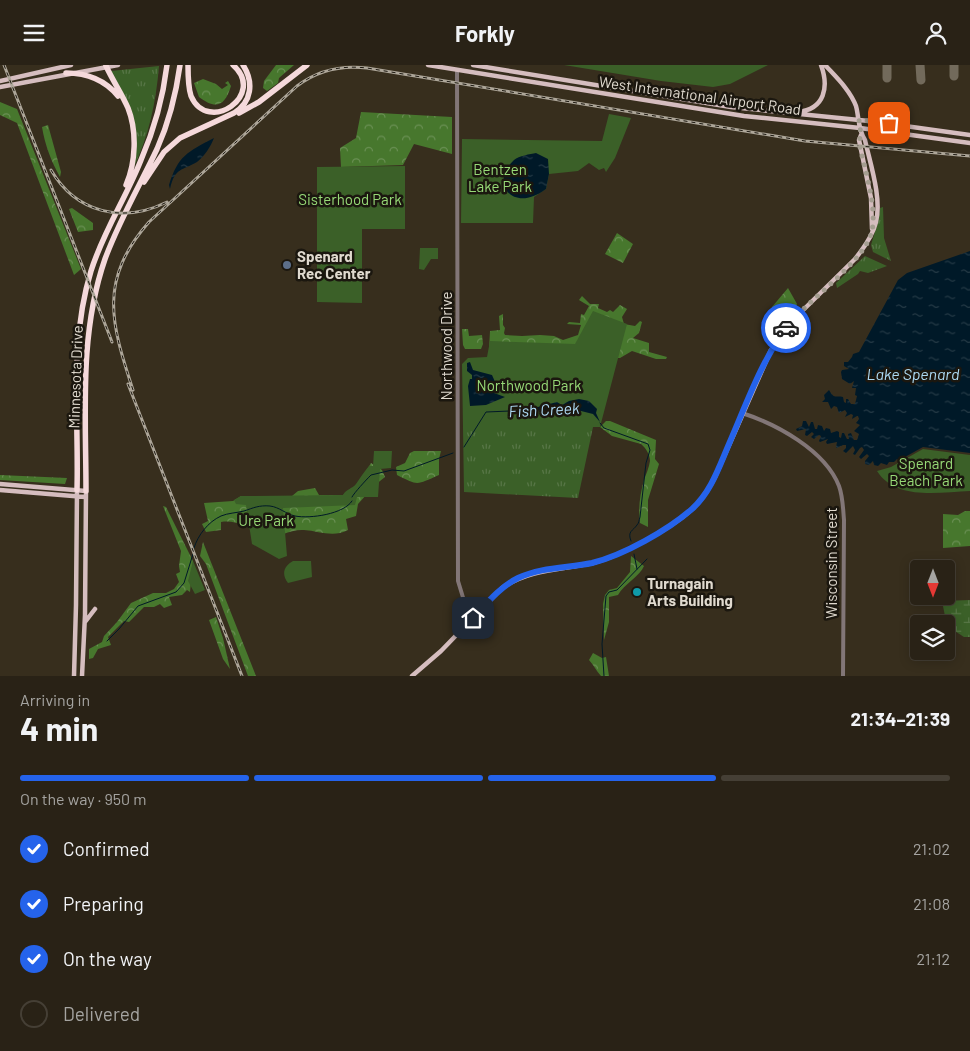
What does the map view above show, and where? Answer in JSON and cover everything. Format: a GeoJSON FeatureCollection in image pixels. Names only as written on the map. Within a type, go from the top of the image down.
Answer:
{"type":"FeatureCollection","features":[{"type":"Feature","properties":{"kind":"highway","name":"Minnesota Drive"},"geometry":{"type":"LineString","coordinates":[[76,493],[77,356],[80,323],[86,293],[91,271],[119,205],[141,161],[152,131],[167,65]]}},
{"type":"Feature","properties":{"kind":"highway","name":"Minnesota Drive"},"geometry":{"type":"LineString","coordinates":[[86,494],[86,355],[91,309],[110,246],[163,134],[173,103],[180,65]]}},
{"type":"Feature","properties":{"kind":"highway"},"geometry":{"type":"LineString","coordinates":[[188,65],[190,90],[193,99],[203,109],[216,112],[228,109],[240,97],[243,89],[239,71],[233,65]]}},
{"type":"Feature","properties":{"kind":"highway"},"geometry":{"type":"LineString","coordinates":[[220,119],[238,111],[247,99],[250,80],[243,65]]}},
{"type":"Feature","properties":{"kind":"highway"},"geometry":{"type":"LineString","coordinates":[[130,205],[159,159],[170,146],[191,131],[252,106],[307,65]]}},
{"type":"Feature","properties":{"kind":"highway"},"geometry":{"type":"LineString","coordinates":[[106,66],[128,109],[133,135],[132,165],[119,205]]}},
{"type":"Feature","properties":{"kind":"highway"},"geometry":{"type":"LineString","coordinates":[[66,73],[88,76],[107,85],[119,97],[130,120]]}},
{"type":"Feature","properties":{"kind":"main road"},"geometry":{"type":"LineString","coordinates":[[66,73],[71,65]]}},
{"type":"Feature","properties":{"kind":"main road"},"geometry":{"type":"LineString","coordinates":[[0,85],[71,65]]}},
{"type":"Feature","properties":{"kind":"main road"},"geometry":{"type":"LineString","coordinates":[[22,79],[118,65]]}},
{"type":"Feature","properties":{"kind":"main road","name":"West International Airport Road"},"geometry":{"type":"LineString","coordinates":[[428,65],[744,116],[860,127],[970,143]]}},
{"type":"Feature","properties":{"kind":"main road"},"geometry":{"type":"LineString","coordinates":[[435,66],[444,65]]}},
{"type":"Feature","properties":{"kind":"main road","name":"West International Airport Road"},"geometry":{"type":"LineString","coordinates":[[473,65],[731,107],[859,120],[970,135]]}},
{"type":"Feature","properties":{"kind":"main road"},"geometry":{"type":"LineString","coordinates":[[774,112],[803,112],[818,104],[825,88],[821,65]]}},
{"type":"Feature","properties":{"kind":"main road"},"geometry":{"type":"LineString","coordinates":[[412,676],[441,651],[502,588],[520,577],[536,572],[609,558],[642,542],[681,518],[698,503],[711,485],[742,413],[780,336],[791,322],[855,259],[872,231],[871,199],[859,141],[861,135],[855,104],[850,94],[825,65]]}},
{"type":"Feature","properties":{"kind":"main road"},"geometry":{"type":"LineString","coordinates":[[0,484],[86,494]]}},
{"type":"Feature","properties":{"kind":"main road"},"geometry":{"type":"LineString","coordinates":[[0,490],[76,493]]}},
{"type":"Feature","properties":{"kind":"main road","name":"Minnesota Drive"},"geometry":{"type":"LineString","coordinates":[[74,676],[76,493]]}},
{"type":"Feature","properties":{"kind":"main road","name":"Minnesota Drive"},"geometry":{"type":"LineString","coordinates":[[82,676],[86,494]]}},
{"type":"Feature","properties":{"kind":"main road"},"geometry":{"type":"LineString","coordinates":[[84,623],[96,609],[88,609],[85,603]]}},
{"type":"Feature","properties":{"kind":"street","name":"Northwood Drive"},"geometry":{"type":"LineString","coordinates":[[457,70],[458,581],[464,605],[473,618]]}},
{"type":"Feature","properties":{"kind":"street","name":"Wisconsin Street"},"geometry":{"type":"LineString","coordinates":[[742,413],[778,427],[810,450],[830,469],[839,486],[844,509],[843,676]]}},
{"type":"Feature","properties":{"kind":"green space"},"geometry":{"type":"Polygon","coordinates":[[[276,65],[294,65],[279,78],[278,83],[267,91],[263,88],[264,81],[276,65]]]}},
{"type":"Feature","properties":{"kind":"green space"},"geometry":{"type":"Polygon","coordinates":[[[564,65],[768,65],[730,84],[713,87],[661,81],[564,65]]]}},
{"type":"Feature","properties":{"kind":"green space"},"geometry":{"type":"Polygon","coordinates":[[[159,66],[151,119],[139,157],[133,169],[134,127],[111,71],[159,66]]]}},
{"type":"Feature","properties":{"kind":"green space"},"geometry":{"type":"Polygon","coordinates":[[[203,79],[216,84],[222,89],[228,85],[225,83],[228,81],[231,86],[223,102],[215,105],[210,104],[199,97],[194,83],[203,79]]]}},
{"type":"Feature","properties":{"kind":"green space"},"geometry":{"type":"Polygon","coordinates":[[[0,102],[17,109],[81,269],[74,275],[17,123],[0,115],[0,102]]]}},
{"type":"Feature","properties":{"kind":"green space"},"geometry":{"type":"Polygon","coordinates":[[[361,112],[452,117],[452,154],[414,144],[403,165],[341,167],[340,148],[356,138],[361,112]]]}},
{"type":"Feature","properties":{"kind":"green space","name":"Bentzen Lake Park"},"geometry":{"type":"Polygon","coordinates":[[[609,114],[631,118],[615,158],[606,172],[604,168],[599,170],[589,163],[578,171],[549,174],[546,189],[534,197],[533,223],[461,223],[462,139],[602,141],[609,114]]]}},
{"type":"Feature","properties":{"kind":"green space"},"geometry":{"type":"Polygon","coordinates":[[[48,125],[61,172],[60,177],[43,134],[42,127],[48,125]]]}},
{"type":"Feature","properties":{"kind":"green space","name":"Sisterhood Park"},"geometry":{"type":"Polygon","coordinates":[[[405,166],[405,229],[362,229],[362,303],[317,302],[317,167],[405,166]]]}},
{"type":"Feature","properties":{"kind":"green space"},"geometry":{"type":"Polygon","coordinates":[[[883,207],[884,238],[891,261],[873,252],[871,245],[880,208],[883,207]]]}},
{"type":"Feature","properties":{"kind":"green space"},"geometry":{"type":"Polygon","coordinates":[[[72,208],[93,223],[93,230],[78,232],[69,209],[72,208]]]}},
{"type":"Feature","properties":{"kind":"green space"},"geometry":{"type":"Polygon","coordinates":[[[617,233],[633,244],[623,263],[605,254],[617,233]]]}},
{"type":"Feature","properties":{"kind":"green space"},"geometry":{"type":"Polygon","coordinates":[[[420,248],[438,248],[438,259],[431,259],[424,270],[419,269],[420,248]]]}},
{"type":"Feature","properties":{"kind":"green space"},"geometry":{"type":"Polygon","coordinates":[[[865,256],[887,266],[868,273],[860,271],[837,288],[836,283],[865,256]]]}},
{"type":"Feature","properties":{"kind":"green space"},"geometry":{"type":"Polygon","coordinates":[[[788,288],[797,304],[789,315],[772,307],[788,288]]]}},
{"type":"Feature","properties":{"kind":"green space"},"geometry":{"type":"Polygon","coordinates":[[[582,296],[590,304],[599,304],[598,308],[607,312],[610,310],[613,312],[620,305],[627,309],[622,317],[624,324],[635,326],[640,321],[642,322],[639,333],[633,338],[649,343],[649,352],[667,357],[666,359],[656,359],[632,351],[620,358],[491,358],[489,350],[490,331],[500,330],[499,316],[503,314],[505,335],[554,336],[563,340],[578,335],[581,325],[567,324],[569,322],[580,323],[581,314],[584,315],[589,306],[579,300],[582,296]]]}},
{"type":"Feature","properties":{"kind":"green space","name":"Northwood Park"},"geometry":{"type":"Polygon","coordinates":[[[593,311],[627,324],[600,427],[463,427],[462,364],[468,358],[487,357],[490,341],[575,344],[593,311]]]}},
{"type":"Feature","properties":{"kind":"green space"},"geometry":{"type":"Polygon","coordinates":[[[462,329],[468,329],[469,336],[482,335],[483,344],[481,349],[465,349],[462,329]]]}},
{"type":"Feature","properties":{"kind":"green space"},"geometry":{"type":"Polygon","coordinates":[[[606,421],[656,440],[655,459],[659,464],[648,500],[648,527],[640,523],[639,512],[641,491],[650,461],[648,454],[641,444],[612,436],[600,427],[606,421]]]}},
{"type":"Feature","properties":{"kind":"green space"},"geometry":{"type":"Polygon","coordinates":[[[463,427],[593,427],[578,498],[464,492],[463,427]]]}},
{"type":"Feature","properties":{"kind":"green space","name":"Spenard Beach Park"},"geometry":{"type":"Polygon","coordinates":[[[923,449],[970,455],[970,491],[919,493],[907,491],[885,481],[877,471],[891,467],[923,449]]]}},
{"type":"Feature","properties":{"kind":"green space","name":"Ure Park"},"geometry":{"type":"Polygon","coordinates":[[[374,451],[392,451],[391,468],[380,469],[378,497],[357,497],[355,505],[283,508],[287,556],[279,559],[252,544],[246,505],[236,504],[234,500],[241,496],[343,495],[356,484],[369,466],[373,466],[374,451]]]}},
{"type":"Feature","properties":{"kind":"green space"},"geometry":{"type":"Polygon","coordinates":[[[414,451],[441,451],[439,475],[418,483],[397,475],[396,467],[405,463],[410,453],[414,451]]]}},
{"type":"Feature","properties":{"kind":"green space"},"geometry":{"type":"Polygon","coordinates":[[[371,463],[382,470],[385,477],[358,504],[356,516],[346,519],[348,530],[337,534],[299,530],[265,541],[250,529],[234,522],[221,522],[221,530],[206,532],[202,524],[208,521],[204,503],[233,501],[241,496],[292,496],[298,491],[315,488],[319,495],[343,495],[357,486],[371,463]]]}},
{"type":"Feature","properties":{"kind":"green space"},"geometry":{"type":"Polygon","coordinates":[[[0,475],[67,478],[65,484],[0,480],[0,475]]]}},
{"type":"Feature","properties":{"kind":"green space"},"geometry":{"type":"Polygon","coordinates":[[[163,506],[166,507],[193,561],[190,592],[187,590],[182,595],[169,597],[172,605],[164,608],[160,604],[154,607],[144,607],[129,622],[124,621],[108,637],[111,645],[98,649],[93,658],[89,659],[89,649],[102,642],[104,636],[131,603],[153,593],[166,593],[174,589],[179,582],[176,574],[180,572],[181,551],[163,506]]]}},
{"type":"Feature","properties":{"kind":"green space"},"geometry":{"type":"Polygon","coordinates":[[[965,511],[970,511],[970,546],[943,548],[943,514],[958,515],[965,511]]]}},
{"type":"Feature","properties":{"kind":"green space"},"geometry":{"type":"Polygon","coordinates":[[[203,542],[256,676],[248,676],[206,564],[200,556],[203,542]]]}},
{"type":"Feature","properties":{"kind":"green space"},"geometry":{"type":"Polygon","coordinates":[[[631,556],[644,566],[618,595],[609,597],[609,622],[604,640],[603,604],[605,595],[609,590],[617,588],[630,572],[631,556]]]}},
{"type":"Feature","properties":{"kind":"green space"},"geometry":{"type":"Polygon","coordinates":[[[193,561],[205,590],[195,594],[188,581],[193,561]]]}},
{"type":"Feature","properties":{"kind":"green space"},"geometry":{"type":"Polygon","coordinates":[[[293,561],[311,561],[312,577],[288,583],[284,571],[287,565],[293,561]]]}},
{"type":"Feature","properties":{"kind":"green space"},"geometry":{"type":"Polygon","coordinates":[[[970,600],[970,637],[964,637],[955,631],[955,615],[945,615],[943,605],[955,605],[955,601],[970,600]]]}},
{"type":"Feature","properties":{"kind":"green space"},"geometry":{"type":"Polygon","coordinates":[[[216,617],[230,669],[223,659],[209,620],[216,617]]]}},
{"type":"Feature","properties":{"kind":"green space"},"geometry":{"type":"Polygon","coordinates":[[[593,653],[602,658],[606,657],[609,676],[601,676],[589,660],[593,653]]]}},
{"type":"Feature","properties":{"kind":"water"},"geometry":{"type":"Polygon","coordinates":[[[214,138],[200,160],[177,173],[170,189],[169,185],[172,175],[180,161],[190,151],[214,138]]]}},
{"type":"Feature","properties":{"kind":"water"},"geometry":{"type":"Polygon","coordinates":[[[536,153],[548,159],[549,174],[546,189],[534,196],[524,198],[515,197],[508,193],[504,186],[507,169],[514,160],[536,153]]]}},
{"type":"Feature","properties":{"kind":"water","name":"Lake Spenard"},"geometry":{"type":"Polygon","coordinates":[[[970,251],[970,453],[923,447],[901,461],[897,459],[894,462],[889,462],[887,465],[881,463],[878,466],[874,465],[873,461],[869,465],[865,464],[869,456],[867,454],[861,459],[859,457],[864,450],[862,447],[855,455],[853,454],[855,450],[853,446],[846,453],[843,451],[846,445],[837,448],[837,442],[827,444],[828,439],[820,442],[821,436],[819,435],[814,439],[811,437],[814,434],[812,432],[807,436],[805,435],[806,429],[797,431],[796,429],[802,426],[803,421],[806,421],[809,427],[811,422],[813,422],[815,429],[817,429],[818,425],[822,426],[824,431],[826,428],[830,429],[831,433],[839,432],[839,437],[841,438],[842,433],[844,433],[847,439],[849,439],[848,434],[851,433],[854,440],[857,440],[859,434],[854,431],[860,425],[856,423],[859,419],[858,416],[852,419],[853,415],[851,414],[845,417],[847,413],[845,410],[839,413],[837,407],[834,406],[831,409],[828,402],[822,402],[825,399],[824,395],[829,390],[834,396],[843,397],[844,402],[846,403],[846,399],[848,399],[851,404],[855,404],[857,396],[855,395],[856,388],[852,388],[854,381],[850,384],[842,379],[842,370],[849,369],[844,366],[844,362],[848,362],[853,354],[859,352],[898,280],[907,273],[970,251]]]}},
{"type":"Feature","properties":{"kind":"water"},"geometry":{"type":"Polygon","coordinates":[[[470,362],[473,370],[492,375],[496,384],[494,393],[505,397],[486,405],[470,406],[468,386],[472,375],[467,371],[467,363],[470,362]]]}},
{"type":"Feature","properties":{"kind":"water"},"geometry":{"type":"Polygon","coordinates":[[[579,399],[589,401],[597,409],[596,413],[600,422],[593,414],[581,411],[563,413],[534,410],[534,408],[557,402],[562,405],[579,399]]]}},
{"type":"Feature","properties":{"kind":"waterway","name":"Fish Creek"},"geometry":{"type":"LineString","coordinates":[[464,447],[486,412],[534,410]]}},
{"type":"Feature","properties":{"kind":"waterway","name":"Fish Creek"},"geometry":{"type":"LineString","coordinates":[[600,423],[604,428],[648,444],[650,450],[646,463],[640,517],[638,524],[630,533],[631,541]]}},
{"type":"Feature","properties":{"kind":"waterway","name":"Fish Creek"},"geometry":{"type":"LineString","coordinates":[[352,497],[371,475],[392,470],[404,471],[453,453]]}},
{"type":"Feature","properties":{"kind":"waterway","name":"Fish Creek"},"geometry":{"type":"LineString","coordinates":[[194,548],[204,529],[224,515],[256,507],[270,506],[295,516],[318,516],[342,509],[352,501]]}},
{"type":"Feature","properties":{"kind":"waterway","name":"Fish Creek"},"geometry":{"type":"LineString","coordinates":[[107,641],[138,606],[176,592],[184,583],[193,554]]}},
{"type":"Feature","properties":{"kind":"waterway","name":"Fish Creek"},"geometry":{"type":"LineString","coordinates":[[634,554],[637,569]]}},
{"type":"Feature","properties":{"kind":"waterway","name":"Fish Creek"},"geometry":{"type":"LineString","coordinates":[[604,676],[602,644],[606,596],[609,592],[617,590],[647,559]]}},
{"type":"Feature","properties":{"kind":"taxiway"},"geometry":{"type":"LineString","coordinates":[[887,65],[887,78]]}},
{"type":"Feature","properties":{"kind":"taxiway"},"geometry":{"type":"LineString","coordinates":[[920,65],[921,80]]}},
{"type":"Feature","properties":{"kind":"taxiway"},"geometry":{"type":"LineString","coordinates":[[954,65],[954,76]]}},
{"type":"Feature","properties":{"kind":"railway"},"geometry":{"type":"LineString","coordinates":[[4,65],[112,342]]}},
{"type":"Feature","properties":{"kind":"railway"},"geometry":{"type":"LineString","coordinates":[[133,390],[119,344],[114,303],[116,283],[122,263],[133,243],[149,222],[297,86],[322,72],[348,67],[367,68],[805,141],[970,156]]}},
{"type":"Feature","properties":{"kind":"railway"},"geometry":{"type":"LineString","coordinates":[[51,170],[61,185],[73,196],[87,205],[102,210],[118,213],[134,212],[150,209],[167,202]]}},
{"type":"Feature","properties":{"kind":"railway"},"geometry":{"type":"LineString","coordinates":[[128,384],[242,676]]}},
{"type":"Feature","properties":{"kind":"way so far"},"geometry":{"type":"LineString","coordinates":[[786,328],[848,267],[866,243],[872,231],[872,212],[869,187],[859,141],[861,135],[859,120],[889,123]]}},
{"type":"Feature","properties":{"kind":"place","name":"Spenard Rec Center"},"geometry":{"type":"Point","coordinates":[287,265]}},
{"type":"Feature","properties":{"kind":"place","name":"Turnagain Arts Building"},"geometry":{"type":"Point","coordinates":[637,592]}},
{"type":"Feature","properties":{"kind":"route"},"geometry":{"type":"LineString","coordinates":[[473,618],[502,588],[520,577],[536,572],[609,558],[642,542],[694,508],[711,485],[771,351],[786,328]]}}]}
